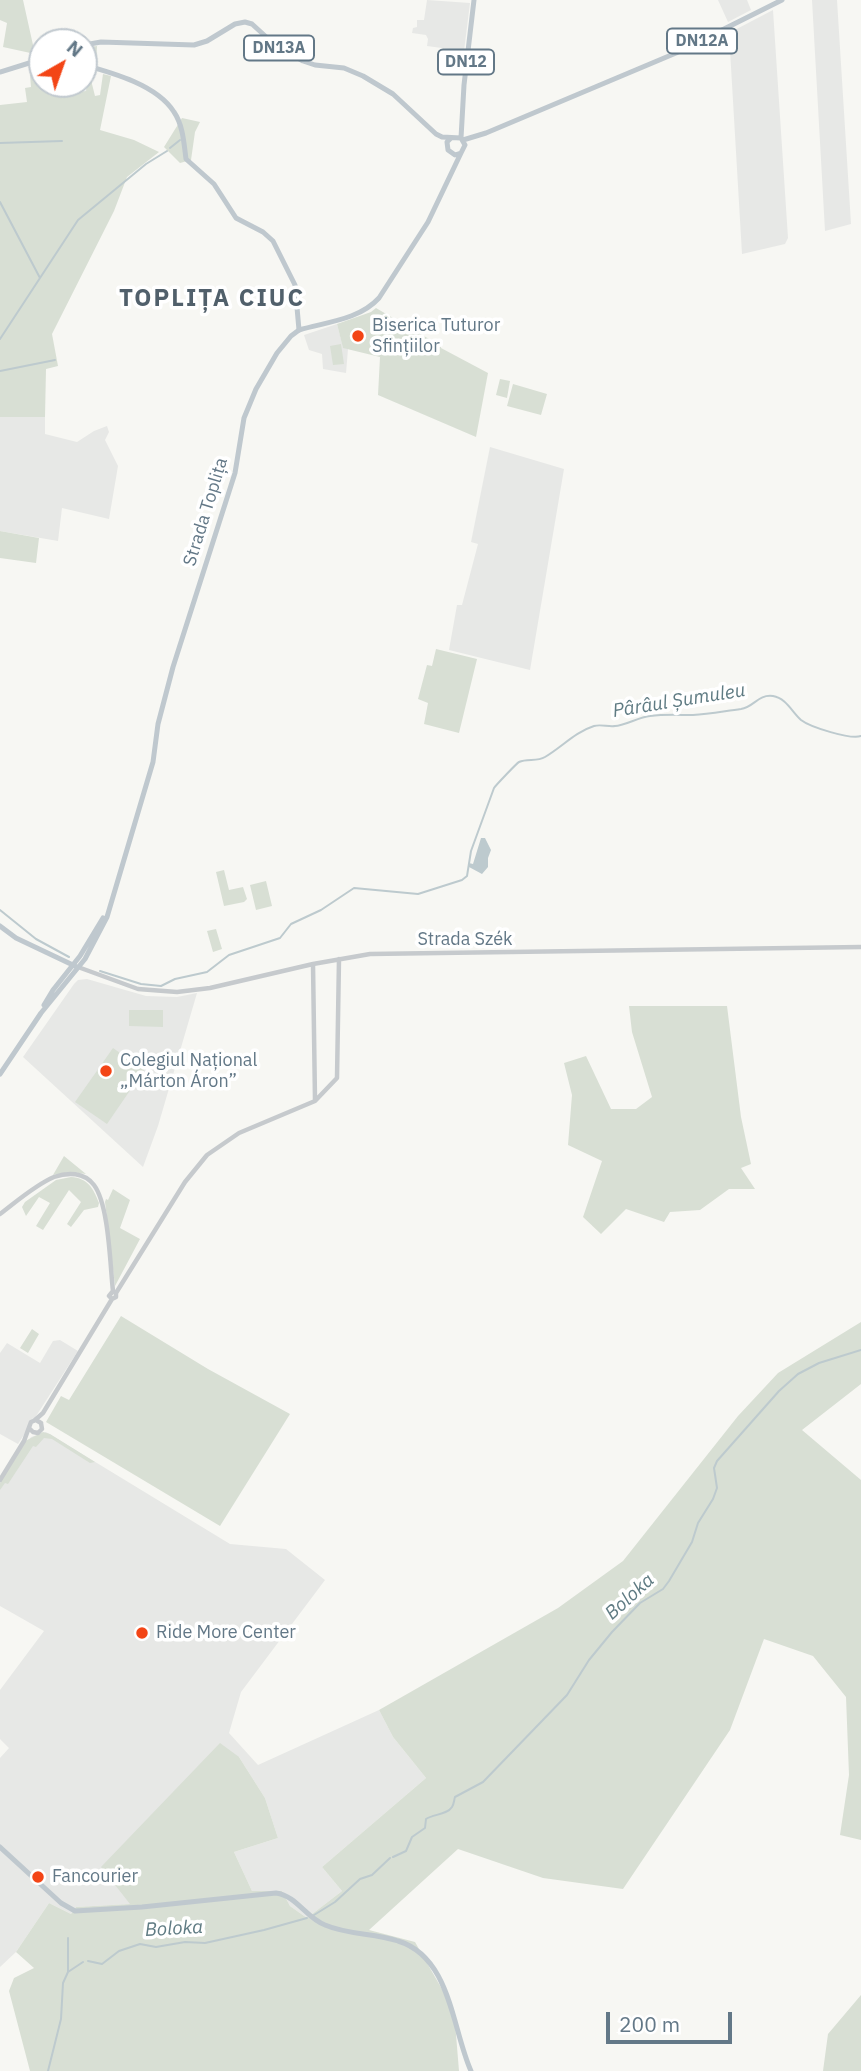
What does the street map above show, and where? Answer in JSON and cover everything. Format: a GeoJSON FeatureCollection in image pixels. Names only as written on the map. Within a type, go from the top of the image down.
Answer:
{"type":"FeatureCollection","features":[{"type":"Feature","properties":{"kind":"main road","name":"DN12"},"geometry":{"type":"LineString","coordinates":[[299,330],[352,316],[374,304],[428,222],[463,150],[458,138],[474,0]]}},
{"type":"Feature","properties":{"kind":"main road","name":"DN12A"},"geometry":{"type":"LineString","coordinates":[[458,138],[476,137],[676,52],[782,0]]}},
{"type":"Feature","properties":{"kind":"main road","name":"DN13A"},"geometry":{"type":"LineString","coordinates":[[98,42],[194,45],[207,41],[235,24],[248,23],[259,28],[285,52],[303,61],[344,68],[363,76],[393,94],[436,134],[458,138]]}},
{"type":"Feature","properties":{"kind":"main road"},"geometry":{"type":"LineString","coordinates":[[0,72],[28,63]]}},
{"type":"Feature","properties":{"kind":"main road"},"geometry":{"type":"LineString","coordinates":[[98,70],[143,87],[156,94],[171,108],[180,124],[186,159],[214,184],[236,218],[267,235],[278,247],[295,285],[299,330]]}},
{"type":"Feature","properties":{"kind":"main road","name":"DN12A"},"geometry":{"type":"LineString","coordinates":[[463,150],[476,137]]}},
{"type":"Feature","properties":{"kind":"main road","name":"DN12"},"geometry":{"type":"LineString","coordinates":[[451,171],[452,154],[447,148],[458,138]]}},
{"type":"Feature","properties":{"kind":"main road"},"geometry":{"type":"LineString","coordinates":[[452,154],[463,150]]}},
{"type":"Feature","properties":{"kind":"main road","name":"Strada Toplița"},"geometry":{"type":"LineString","coordinates":[[0,1074],[103,926],[153,762],[158,724],[176,657],[235,473],[244,418],[256,389],[277,353],[299,330]]}},
{"type":"Feature","properties":{"kind":"main road"},"geometry":{"type":"LineString","coordinates":[[0,926],[16,937],[75,966]]}},
{"type":"Feature","properties":{"kind":"main road"},"geometry":{"type":"LineString","coordinates":[[0,1847],[61,1903],[75,1911],[142,1908],[276,1893],[290,1898],[326,1926],[405,1943],[439,1975],[471,2071]]}},
{"type":"Feature","properties":{"kind":"street","name":"Strada Szék"},"geometry":{"type":"LineString","coordinates":[[75,966],[138,989],[168,993],[210,988],[313,964],[378,954],[861,947]]}},
{"type":"Feature","properties":{"kind":"street"},"geometry":{"type":"LineString","coordinates":[[114,1292],[190,1175],[207,1155],[239,1133],[315,1101],[337,1078],[338,960]]}},
{"type":"Feature","properties":{"kind":"street"},"geometry":{"type":"LineString","coordinates":[[313,964],[315,1101]]}},
{"type":"Feature","properties":{"kind":"street"},"geometry":{"type":"LineString","coordinates":[[0,1214],[50,1179],[70,1174],[88,1179],[96,1188],[100,1200],[117,1297],[112,1299],[43,1413],[30,1424],[24,1441],[0,1480]]}},
{"type":"Feature","properties":{"kind":"street"},"geometry":{"type":"LineString","coordinates":[[24,1441],[42,1429],[43,1413]]}},
{"type":"Feature","properties":{"kind":"street"},"geometry":{"type":"LineString","coordinates":[[35,1420],[41,1423]]}},
{"type":"Feature","properties":{"kind":"street"},"geometry":{"type":"LineString","coordinates":[[30,1428],[35,1433]]}},
{"type":"Feature","properties":{"kind":"shaded area"},"geometry":{"type":"Polygon","coordinates":[[[0,0],[23,0],[29,28],[28,52],[3,47],[7,23],[0,20],[0,0]]]}},
{"type":"Feature","properties":{"kind":"shaded area"},"geometry":{"type":"Polygon","coordinates":[[[427,0],[470,3],[464,51],[427,46],[426,35],[412,33],[413,28],[417,27],[417,20],[424,20],[427,0]]]}},
{"type":"Feature","properties":{"kind":"shaded area"},"geometry":{"type":"Polygon","coordinates":[[[718,0],[747,0],[751,10],[728,22],[718,0]]]}},
{"type":"Feature","properties":{"kind":"shaded area"},"geometry":{"type":"Polygon","coordinates":[[[812,0],[837,0],[851,224],[825,231],[812,0]]]}},
{"type":"Feature","properties":{"kind":"shaded area"},"geometry":{"type":"Polygon","coordinates":[[[773,10],[788,238],[785,244],[742,254],[729,33],[773,10]]]}},
{"type":"Feature","properties":{"kind":"shaded area"},"geometry":{"type":"Polygon","coordinates":[[[103,74],[111,76],[100,130],[134,140],[159,152],[127,177],[114,211],[52,334],[58,366],[46,369],[45,417],[0,417],[0,105],[27,102],[25,88],[28,88],[28,98],[98,98],[103,74]]]}},
{"type":"Feature","properties":{"kind":"shaded area"},"geometry":{"type":"Polygon","coordinates":[[[182,118],[200,122],[195,132],[191,160],[180,163],[164,147],[182,118]]]}},
{"type":"Feature","properties":{"kind":"shaded area"},"geometry":{"type":"Polygon","coordinates":[[[376,308],[488,373],[476,437],[378,395],[380,357],[343,348],[337,324],[376,308]]]}},
{"type":"Feature","properties":{"kind":"shaded area"},"geometry":{"type":"Polygon","coordinates":[[[337,324],[343,347],[348,349],[346,373],[323,369],[322,354],[309,350],[304,335],[337,324]]]}},
{"type":"Feature","properties":{"kind":"shaded area"},"geometry":{"type":"Polygon","coordinates":[[[341,344],[344,364],[333,365],[330,346],[341,344]]]}},
{"type":"Feature","properties":{"kind":"shaded area"},"geometry":{"type":"Polygon","coordinates":[[[500,379],[510,381],[507,398],[496,395],[500,379]]]}},
{"type":"Feature","properties":{"kind":"shaded area"},"geometry":{"type":"Polygon","coordinates":[[[513,384],[547,394],[541,415],[507,406],[513,384]]]}},
{"type":"Feature","properties":{"kind":"shaded area"},"geometry":{"type":"Polygon","coordinates":[[[0,417],[45,417],[45,434],[77,442],[107,426],[109,432],[105,440],[118,466],[109,519],[62,508],[58,541],[0,531],[0,417]]]}},
{"type":"Feature","properties":{"kind":"shaded area"},"geometry":{"type":"Polygon","coordinates":[[[490,447],[564,469],[530,670],[449,650],[457,605],[462,605],[478,544],[471,542],[490,447]]]}},
{"type":"Feature","properties":{"kind":"shaded area"},"geometry":{"type":"Polygon","coordinates":[[[0,531],[39,538],[36,563],[0,558],[0,531]]]}},
{"type":"Feature","properties":{"kind":"shaded area"},"geometry":{"type":"Polygon","coordinates":[[[436,649],[477,659],[459,733],[424,724],[428,703],[418,699],[427,665],[432,666],[436,649]]]}},
{"type":"Feature","properties":{"kind":"shaded area"},"geometry":{"type":"Polygon","coordinates":[[[481,838],[485,838],[491,850],[488,867],[482,874],[469,867],[469,863],[473,864],[481,838]]]}},
{"type":"Feature","properties":{"kind":"shaded area"},"geometry":{"type":"Polygon","coordinates":[[[224,870],[229,890],[243,887],[247,899],[244,902],[224,906],[216,872],[224,870]]]}},
{"type":"Feature","properties":{"kind":"shaded area"},"geometry":{"type":"Polygon","coordinates":[[[266,881],[272,906],[256,910],[250,885],[266,881]]]}},
{"type":"Feature","properties":{"kind":"shaded area"},"geometry":{"type":"Polygon","coordinates":[[[216,929],[222,949],[213,952],[207,931],[216,929]]]}},
{"type":"Feature","properties":{"kind":"shaded area","name":"Colegiul Național „Márton Áron”"},"geometry":{"type":"Polygon","coordinates":[[[87,979],[146,996],[177,997],[197,993],[158,1126],[143,1167],[23,1057],[74,984],[78,980],[87,979]]]}},
{"type":"Feature","properties":{"kind":"shaded area"},"geometry":{"type":"Polygon","coordinates":[[[629,1006],[727,1006],[741,1117],[751,1164],[741,1168],[755,1189],[729,1189],[700,1210],[670,1212],[664,1222],[626,1209],[601,1234],[583,1217],[602,1161],[568,1145],[572,1095],[564,1063],[586,1056],[611,1109],[636,1109],[652,1097],[632,1032],[629,1006]]]}},
{"type":"Feature","properties":{"kind":"shaded area"},"geometry":{"type":"Polygon","coordinates":[[[129,1010],[163,1010],[163,1027],[129,1026],[129,1010]]]}},
{"type":"Feature","properties":{"kind":"shaded area"},"geometry":{"type":"Polygon","coordinates":[[[113,1048],[144,1070],[107,1124],[75,1102],[113,1048]]]}},
{"type":"Feature","properties":{"kind":"shaded area"},"geometry":{"type":"Polygon","coordinates":[[[64,1156],[86,1174],[71,1172],[53,1175],[64,1156]]]}},
{"type":"Feature","properties":{"kind":"shaded area"},"geometry":{"type":"Polygon","coordinates":[[[71,1177],[82,1179],[89,1185],[99,1203],[98,1207],[84,1210],[71,1227],[67,1224],[81,1202],[69,1190],[43,1230],[36,1226],[50,1203],[39,1197],[26,1216],[22,1207],[25,1202],[56,1180],[71,1177]]]}},
{"type":"Feature","properties":{"kind":"shaded area"},"geometry":{"type":"Polygon","coordinates":[[[113,1189],[130,1200],[120,1228],[140,1239],[115,1286],[105,1202],[113,1189]]]}},
{"type":"Feature","properties":{"kind":"shaded area"},"geometry":{"type":"Polygon","coordinates":[[[121,1316],[208,1369],[290,1414],[220,1526],[46,1422],[61,1396],[69,1400],[121,1316]]]}},
{"type":"Feature","properties":{"kind":"shaded area"},"geometry":{"type":"Polygon","coordinates":[[[861,1322],[861,1384],[802,1430],[861,1480],[861,1840],[840,1835],[849,1775],[846,1697],[813,1656],[764,1639],[730,1730],[623,1889],[543,1878],[458,1849],[369,1930],[415,1942],[454,2010],[459,2071],[30,2071],[9,1991],[14,1978],[34,1968],[16,1952],[49,1903],[71,1914],[76,1907],[130,1904],[101,1867],[220,1743],[239,1757],[265,1798],[278,1838],[234,1852],[252,1891],[282,1891],[290,1906],[307,1918],[342,1891],[322,1867],[426,1778],[393,1737],[379,1710],[558,1608],[623,1561],[738,1416],[778,1373],[861,1322]]]}},
{"type":"Feature","properties":{"kind":"shaded area"},"geometry":{"type":"Polygon","coordinates":[[[32,1329],[39,1334],[28,1353],[20,1348],[32,1329]]]}},
{"type":"Feature","properties":{"kind":"shaded area"},"geometry":{"type":"Polygon","coordinates":[[[60,1340],[78,1351],[18,1444],[0,1434],[0,1353],[7,1343],[40,1363],[53,1341],[60,1340]]]}},
{"type":"Feature","properties":{"kind":"shaded area"},"geometry":{"type":"Polygon","coordinates":[[[43,1432],[95,1462],[90,1463],[52,1439],[44,1438],[36,1447],[33,1446],[8,1484],[5,1483],[0,1490],[0,1483],[25,1441],[43,1432]]]}},
{"type":"Feature","properties":{"kind":"shaded area"},"geometry":{"type":"Polygon","coordinates":[[[46,1432],[230,1544],[286,1549],[325,1580],[241,1692],[229,1733],[258,1765],[379,1710],[393,1737],[426,1778],[322,1867],[342,1891],[307,1918],[290,1906],[282,1891],[252,1891],[234,1852],[278,1838],[265,1798],[239,1757],[131,1904],[76,1907],[71,1914],[49,1903],[16,1952],[0,1967],[0,1758],[9,1748],[0,1739],[0,1690],[44,1631],[0,1606],[0,1483],[31,1437],[46,1432]]]}},
{"type":"Feature","properties":{"kind":"shaded area"},"geometry":{"type":"Polygon","coordinates":[[[861,1995],[861,2071],[823,2071],[828,2034],[861,1995]]]}},
{"type":"Feature","properties":{"kind":"waterway"},"geometry":{"type":"LineString","coordinates":[[170,148],[180,140]]}},
{"type":"Feature","properties":{"kind":"waterway"},"geometry":{"type":"LineString","coordinates":[[0,143],[62,141]]}},
{"type":"Feature","properties":{"kind":"waterway"},"geometry":{"type":"LineString","coordinates":[[0,339],[78,220],[146,164],[167,151]]}},
{"type":"Feature","properties":{"kind":"waterway"},"geometry":{"type":"LineString","coordinates":[[0,202],[40,278]]}},
{"type":"Feature","properties":{"kind":"waterway"},"geometry":{"type":"LineString","coordinates":[[0,371],[55,360]]}},
{"type":"Feature","properties":{"kind":"waterway","name":"Pârâul Șumuleu"},"geometry":{"type":"LineString","coordinates":[[100,971],[141,984],[161,986],[175,979],[207,972],[229,955],[280,938],[291,924],[321,910],[354,888],[418,894],[462,880],[467,876],[471,851],[494,788],[519,762],[542,758],[594,726],[619,726],[650,716],[693,715],[741,709],[764,697],[773,696],[785,702],[806,723],[840,735],[861,736]]}},
{"type":"Feature","properties":{"kind":"waterway","name":"Pârâul Șumuleu"},"geometry":{"type":"LineString","coordinates":[[0,910],[36,939],[69,957]]}},
{"type":"Feature","properties":{"kind":"waterway","name":"Boloka"},"geometry":{"type":"LineString","coordinates":[[393,1857],[406,1851],[412,1837],[425,1828],[426,1819],[447,1812],[453,1806],[455,1797],[483,1782],[567,1695],[589,1660],[612,1632],[640,1603],[663,1589],[692,1542],[698,1523],[713,1499],[717,1488],[714,1468],[717,1461],[779,1391],[798,1374],[819,1363],[861,1350]]}},
{"type":"Feature","properties":{"kind":"waterway","name":"Boloka"},"geometry":{"type":"LineString","coordinates":[[314,1915],[335,1902],[360,1879],[372,1875],[390,1858]]}},
{"type":"Feature","properties":{"kind":"waterway","name":"Boloka"},"geometry":{"type":"LineString","coordinates":[[88,1961],[102,1964],[119,1951],[140,1944],[156,1947],[185,1942],[205,1943],[307,1918]]}},
{"type":"Feature","properties":{"kind":"waterway"},"geometry":{"type":"LineString","coordinates":[[68,1938],[68,1972]]}},
{"type":"Feature","properties":{"kind":"waterway","name":"Boloka"},"geometry":{"type":"LineString","coordinates":[[48,2071],[61,2019],[63,1983],[68,1972],[83,1962]]}},
{"type":"Feature","properties":{"kind":"place","name":"Biserica Tuturor Sfințiilor"},"geometry":{"type":"Point","coordinates":[358,336]}},
{"type":"Feature","properties":{"kind":"place","name":"Colegiul Național „Márton Áron”"},"geometry":{"type":"Point","coordinates":[106,1071]}},
{"type":"Feature","properties":{"kind":"place","name":"Ride More Center"},"geometry":{"type":"Point","coordinates":[142,1633]}},
{"type":"Feature","properties":{"kind":"place","name":"Fancourier"},"geometry":{"type":"Point","coordinates":[38,1877]}},
{"type":"Feature","properties":{"kind":"district","name":"TOPLIȚA CIUC"},"geometry":{"type":"Point","coordinates":[212,299]}}]}
